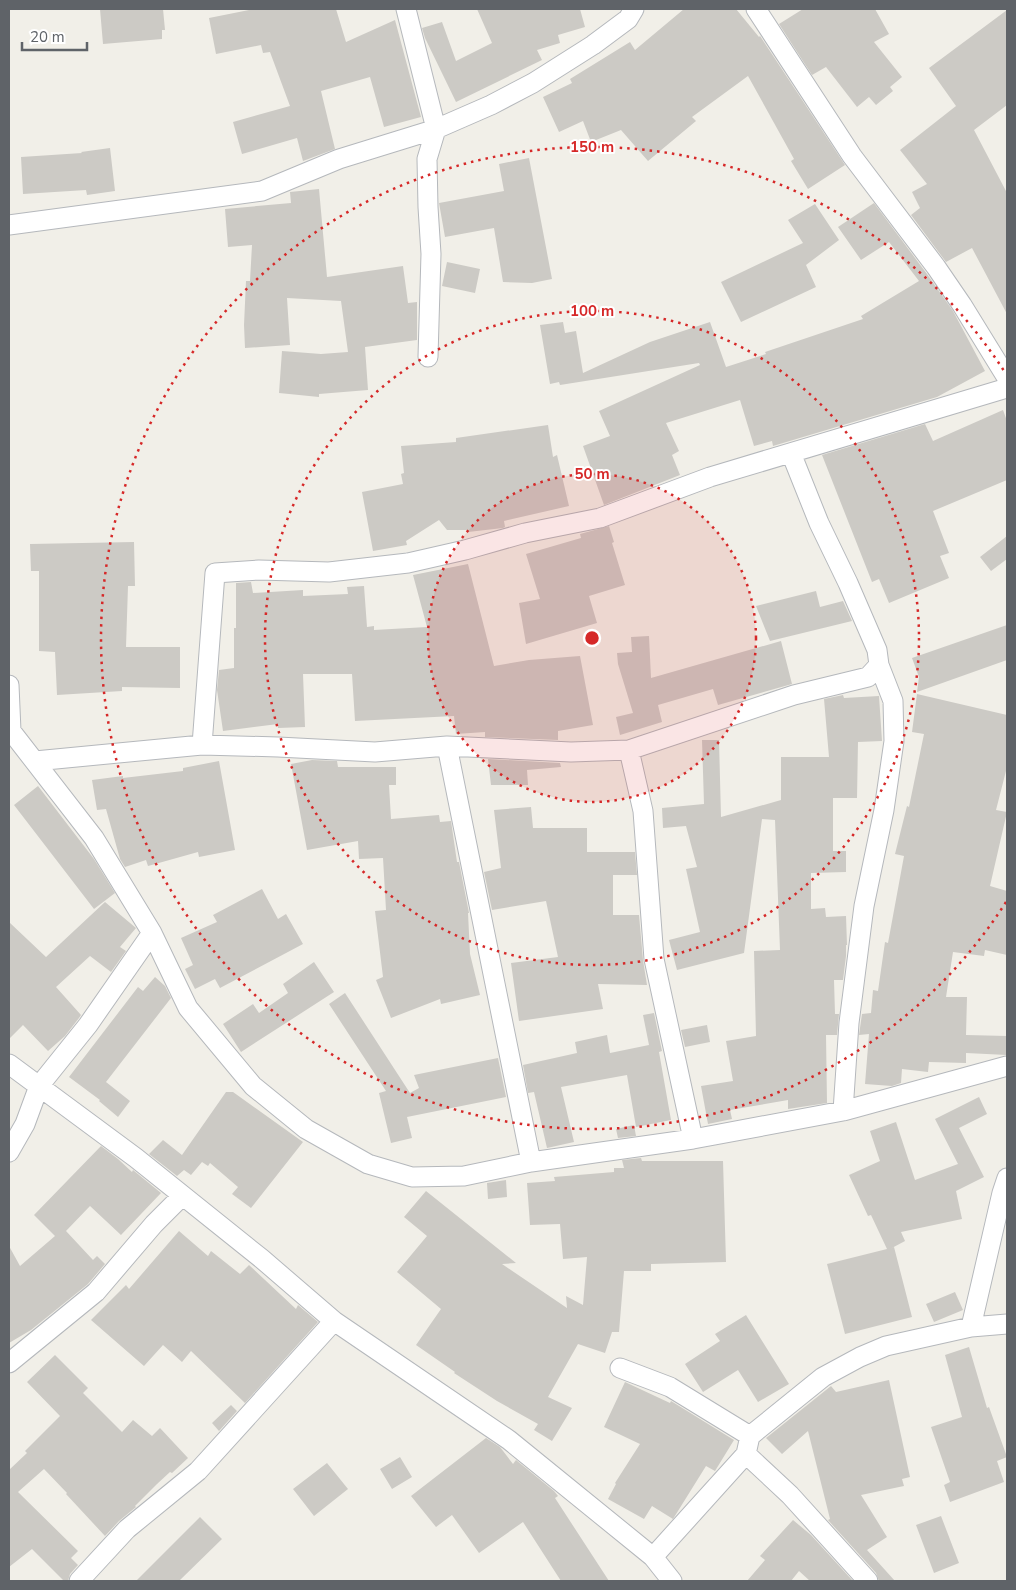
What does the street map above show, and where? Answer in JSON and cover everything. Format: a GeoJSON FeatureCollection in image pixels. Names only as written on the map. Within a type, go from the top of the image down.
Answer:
{"type":"FeatureCollection","features":[{"type":"Feature","properties":{"kind":"street"},"geometry":{"type":"LineString","coordinates":[[406,9],[436,128],[426,159],[431,254],[428,356]]}},
{"type":"Feature","properties":{"kind":"street"},"geometry":{"type":"LineString","coordinates":[[9,225],[262,191],[339,159],[436,128],[491,105],[533,83],[593,44],[628,19],[634,9]]}},
{"type":"Feature","properties":{"kind":"street"},"geometry":{"type":"LineString","coordinates":[[756,9],[852,156],[962,305],[1007,378]]}},
{"type":"Feature","properties":{"kind":"street"},"geometry":{"type":"LineString","coordinates":[[202,745],[215,572],[259,570],[329,572],[408,563],[465,550],[525,533],[598,519],[710,477],[1007,388]]}},
{"type":"Feature","properties":{"kind":"street"},"geometry":{"type":"LineString","coordinates":[[791,453],[819,523],[877,650],[879,665],[893,701],[894,741],[884,810],[864,906],[849,1024],[843,1111]]}},
{"type":"Feature","properties":{"kind":"street"},"geometry":{"type":"LineString","coordinates":[[35,761],[202,745],[375,752],[447,746],[571,752],[629,750],[785,697],[868,677],[879,665]]}},
{"type":"Feature","properties":{"kind":"street"},"geometry":{"type":"LineString","coordinates":[[9,685],[11,731],[94,838],[152,933],[188,1008],[253,1086],[306,1129],[368,1164],[412,1176],[464,1176],[531,1162],[693,1139],[843,1111],[1007,1066]]}},
{"type":"Feature","properties":{"kind":"street"},"geometry":{"type":"LineString","coordinates":[[447,746],[531,1162]]}},
{"type":"Feature","properties":{"kind":"street"},"geometry":{"type":"LineString","coordinates":[[629,750],[642,811],[654,959],[693,1139]]}},
{"type":"Feature","properties":{"kind":"street"},"geometry":{"type":"LineString","coordinates":[[9,1152],[25,1124],[39,1086],[88,1025],[152,933]]}},
{"type":"Feature","properties":{"kind":"street"},"geometry":{"type":"LineString","coordinates":[[9,1064],[136,1158],[262,1259],[334,1321],[509,1440],[653,1556],[672,1581]]}},
{"type":"Feature","properties":{"kind":"street"},"geometry":{"type":"LineString","coordinates":[[971,1327],[1007,1178]]}},
{"type":"Feature","properties":{"kind":"street"},"geometry":{"type":"LineString","coordinates":[[9,1363],[96,1292],[154,1224],[182,1196]]}},
{"type":"Feature","properties":{"kind":"street"},"geometry":{"type":"LineString","coordinates":[[79,1581],[127,1529],[198,1471],[334,1321]]}},
{"type":"Feature","properties":{"kind":"street"},"geometry":{"type":"LineString","coordinates":[[653,1556],[748,1445],[823,1377],[860,1357],[886,1346],[971,1327],[1007,1324]]}},
{"type":"Feature","properties":{"kind":"street"},"geometry":{"type":"LineString","coordinates":[[620,1368],[670,1387],[748,1445],[790,1495],[868,1581]]}},
{"type":"Feature","properties":{"kind":"building"},"geometry":{"type":"Polygon","coordinates":[[[100,9],[163,9],[165,30],[162,30],[162,39],[103,44],[100,9]]]}},
{"type":"Feature","properties":{"kind":"building"},"geometry":{"type":"Polygon","coordinates":[[[254,9],[336,9],[346,42],[395,20],[421,117],[384,127],[370,77],[321,91],[335,149],[303,161],[297,138],[242,154],[233,122],[290,106],[270,52],[263,53],[261,45],[216,54],[209,18],[254,9]]]}},
{"type":"Feature","properties":{"kind":"building"},"geometry":{"type":"Polygon","coordinates":[[[477,9],[580,9],[585,27],[558,35],[560,43],[537,50],[542,60],[456,102],[422,28],[442,22],[456,61],[492,43],[477,9]]]}},
{"type":"Feature","properties":{"kind":"building"},"geometry":{"type":"Polygon","coordinates":[[[684,9],[736,9],[760,36],[845,165],[808,189],[791,161],[794,159],[748,76],[692,117],[696,121],[648,161],[621,130],[591,142],[583,121],[559,132],[543,97],[572,83],[570,79],[630,42],[635,50],[684,9]]]}},
{"type":"Feature","properties":{"kind":"building"},"geometry":{"type":"Polygon","coordinates":[[[803,9],[875,9],[889,34],[874,42],[902,77],[890,87],[893,91],[876,105],[869,97],[857,107],[826,67],[812,75],[779,24],[803,9]]]}},
{"type":"Feature","properties":{"kind":"building"},"geometry":{"type":"Polygon","coordinates":[[[1007,10],[1007,105],[974,130],[1007,193],[1007,314],[972,248],[946,262],[911,215],[920,208],[912,192],[927,184],[900,150],[956,106],[929,68],[1007,10]]]}},
{"type":"Feature","properties":{"kind":"building"},"geometry":{"type":"Polygon","coordinates":[[[110,148],[115,191],[87,195],[86,190],[23,194],[21,157],[82,153],[110,148]]]}},
{"type":"Feature","properties":{"kind":"building"},"geometry":{"type":"Polygon","coordinates":[[[529,158],[552,279],[532,283],[503,282],[494,228],[445,237],[439,203],[504,191],[499,164],[529,158]]]}},
{"type":"Feature","properties":{"kind":"building"},"geometry":{"type":"Polygon","coordinates":[[[319,189],[327,277],[403,266],[408,303],[417,302],[417,340],[365,347],[368,390],[319,394],[319,397],[279,393],[282,351],[321,354],[348,352],[341,301],[287,298],[290,345],[245,348],[246,281],[250,281],[252,245],[228,247],[225,209],[291,203],[290,192],[319,189]]]}},
{"type":"Feature","properties":{"kind":"building"},"geometry":{"type":"Polygon","coordinates":[[[874,203],[953,311],[985,371],[937,397],[773,446],[772,441],[754,446],[740,400],[666,423],[679,451],[672,455],[680,475],[604,505],[583,446],[610,436],[599,411],[700,365],[699,363],[560,385],[559,382],[550,384],[540,325],[563,322],[565,333],[576,331],[583,373],[650,342],[710,322],[726,367],[863,319],[861,316],[919,281],[889,242],[861,260],[838,227],[874,203]]]}},
{"type":"Feature","properties":{"kind":"building"},"geometry":{"type":"Polygon","coordinates":[[[815,204],[839,240],[806,265],[816,287],[741,322],[721,282],[803,243],[788,220],[815,204]]]}},
{"type":"Feature","properties":{"kind":"building"},"geometry":{"type":"Polygon","coordinates":[[[447,262],[480,269],[475,293],[442,286],[447,262]]]}},
{"type":"Feature","properties":{"kind":"building"},"geometry":{"type":"Polygon","coordinates":[[[1003,410],[1007,421],[1007,480],[933,511],[949,553],[940,556],[949,578],[889,603],[879,579],[872,582],[822,455],[925,424],[933,441],[1003,410]]]}},
{"type":"Feature","properties":{"kind":"building"},"geometry":{"type":"Polygon","coordinates":[[[548,425],[553,457],[557,455],[569,506],[504,521],[505,527],[503,528],[468,532],[468,530],[447,530],[439,520],[406,541],[407,545],[373,551],[362,492],[403,484],[401,474],[404,473],[401,446],[456,442],[456,438],[548,425]]]}},
{"type":"Feature","properties":{"kind":"building"},"geometry":{"type":"Polygon","coordinates":[[[609,526],[614,542],[612,543],[625,585],[589,596],[597,623],[526,644],[519,603],[540,599],[526,554],[581,538],[580,534],[609,526]]]}},
{"type":"Feature","properties":{"kind":"building"},"geometry":{"type":"Polygon","coordinates":[[[1007,536],[1007,559],[991,571],[980,557],[1007,536]]]}},
{"type":"Feature","properties":{"kind":"building"},"geometry":{"type":"Polygon","coordinates":[[[134,542],[135,586],[128,586],[126,647],[180,647],[180,688],[122,687],[122,691],[57,695],[55,652],[39,651],[39,571],[31,571],[30,544],[134,542]]]}},
{"type":"Feature","properties":{"kind":"building"},"geometry":{"type":"Polygon","coordinates":[[[468,564],[494,666],[529,660],[580,656],[593,725],[558,731],[558,740],[485,737],[485,732],[456,734],[454,716],[355,721],[352,674],[303,674],[305,727],[278,728],[278,724],[223,731],[217,690],[219,670],[234,668],[236,583],[251,582],[253,593],[303,590],[303,596],[348,594],[347,587],[364,586],[367,627],[374,626],[374,630],[427,627],[413,575],[468,564]]]}},
{"type":"Feature","properties":{"kind":"building"},"geometry":{"type":"Polygon","coordinates":[[[816,591],[820,607],[843,601],[852,621],[770,641],[756,606],[816,591]]]}},
{"type":"Feature","properties":{"kind":"building"},"geometry":{"type":"Polygon","coordinates":[[[1007,625],[1007,660],[917,692],[919,677],[912,658],[1007,625]]]}},
{"type":"Feature","properties":{"kind":"building"},"geometry":{"type":"Polygon","coordinates":[[[649,636],[651,678],[781,641],[792,684],[718,705],[713,689],[658,705],[662,722],[620,735],[616,717],[633,713],[618,664],[617,653],[632,652],[631,637],[649,636]]]}},
{"type":"Feature","properties":{"kind":"building"},"geometry":{"type":"Polygon","coordinates":[[[917,694],[1007,715],[1007,767],[996,810],[1007,812],[990,886],[1007,891],[1007,955],[985,950],[984,956],[953,952],[946,997],[967,997],[966,1035],[1007,1036],[1007,1055],[966,1053],[966,1063],[929,1062],[928,1072],[902,1069],[901,1083],[892,1086],[865,1084],[869,1034],[859,1035],[862,1014],[871,1013],[873,990],[878,991],[885,942],[888,943],[904,856],[895,854],[907,806],[909,807],[924,734],[912,732],[917,694]]]}},
{"type":"Feature","properties":{"kind":"building"},"geometry":{"type":"Polygon","coordinates":[[[843,695],[844,698],[879,696],[882,741],[858,742],[857,798],[833,798],[833,851],[846,851],[846,872],[811,873],[811,909],[825,908],[826,917],[846,916],[847,945],[843,980],[834,980],[835,1014],[839,1014],[837,1035],[826,1035],[827,1103],[788,1109],[788,1100],[730,1110],[732,1119],[708,1124],[701,1086],[733,1081],[726,1041],[756,1036],[754,951],[780,950],[775,820],[762,819],[744,953],[677,970],[669,940],[700,932],[686,869],[697,867],[686,826],[663,828],[662,808],[704,804],[702,740],[719,740],[721,817],[781,800],[781,757],[829,757],[824,699],[843,695]]]}},
{"type":"Feature","properties":{"kind":"building"},"geometry":{"type":"Polygon","coordinates":[[[488,759],[560,763],[561,767],[527,770],[528,785],[491,785],[488,759]]]}},
{"type":"Feature","properties":{"kind":"building"},"geometry":{"type":"Polygon","coordinates":[[[312,760],[337,761],[338,767],[396,767],[396,785],[389,785],[391,819],[439,815],[440,822],[451,821],[457,862],[459,862],[469,913],[470,954],[480,995],[441,1004],[440,999],[391,1018],[376,980],[383,977],[375,911],[386,910],[383,858],[359,859],[358,841],[307,850],[291,764],[312,760]]]}},
{"type":"Feature","properties":{"kind":"building"},"geometry":{"type":"Polygon","coordinates":[[[219,761],[235,850],[199,857],[198,852],[148,866],[146,860],[125,867],[120,859],[106,809],[97,810],[92,780],[183,771],[183,768],[219,761]]]}},
{"type":"Feature","properties":{"kind":"building"},"geometry":{"type":"Polygon","coordinates":[[[38,786],[94,859],[115,893],[94,909],[14,805],[38,786]]]}},
{"type":"Feature","properties":{"kind":"building"},"geometry":{"type":"Polygon","coordinates":[[[531,807],[533,828],[587,828],[587,852],[635,852],[637,875],[613,875],[613,915],[639,915],[647,985],[598,984],[603,1009],[519,1021],[511,963],[558,957],[546,901],[492,910],[484,872],[501,868],[494,810],[531,807]]]}},
{"type":"Feature","properties":{"kind":"building"},"geometry":{"type":"Polygon","coordinates":[[[262,889],[278,919],[286,914],[303,944],[220,988],[215,979],[195,989],[185,969],[193,965],[181,938],[217,922],[213,915],[262,889]]]}},
{"type":"Feature","properties":{"kind":"building"},"geometry":{"type":"Polygon","coordinates":[[[105,902],[136,928],[120,947],[126,951],[111,972],[90,956],[56,987],[81,1015],[65,1036],[48,1051],[23,1025],[9,1039],[9,922],[46,957],[105,902]]]}},
{"type":"Feature","properties":{"kind":"building"},"geometry":{"type":"Polygon","coordinates":[[[314,962],[334,992],[241,1052],[223,1024],[253,1004],[259,1013],[288,993],[283,984],[314,962]]]}},
{"type":"Feature","properties":{"kind":"building"},"geometry":{"type":"Polygon","coordinates":[[[155,977],[165,986],[171,998],[106,1082],[130,1101],[118,1117],[100,1100],[69,1077],[138,987],[143,991],[155,977]]]}},
{"type":"Feature","properties":{"kind":"building"},"geometry":{"type":"Polygon","coordinates":[[[345,993],[410,1093],[419,1088],[414,1075],[498,1058],[506,1097],[407,1117],[412,1138],[391,1143],[379,1093],[386,1091],[329,1004],[345,993]]]}},
{"type":"Feature","properties":{"kind":"building"},"geometry":{"type":"Polygon","coordinates":[[[654,1013],[662,1051],[659,1052],[671,1120],[636,1127],[627,1075],[561,1087],[574,1142],[547,1148],[534,1092],[528,1093],[523,1065],[577,1053],[575,1042],[607,1035],[610,1053],[649,1045],[643,1015],[654,1013]]]}},
{"type":"Feature","properties":{"kind":"building"},"geometry":{"type":"Polygon","coordinates":[[[707,1025],[710,1042],[685,1047],[681,1030],[707,1025]]]}},
{"type":"Feature","properties":{"kind":"building"},"geometry":{"type":"Polygon","coordinates":[[[226,1092],[233,1092],[303,1142],[251,1208],[232,1194],[238,1187],[210,1163],[208,1166],[202,1162],[191,1175],[184,1170],[177,1176],[149,1154],[163,1140],[182,1155],[226,1092]]]}},
{"type":"Feature","properties":{"kind":"building"},"geometry":{"type":"Polygon","coordinates":[[[979,1097],[987,1114],[959,1128],[984,1177],[956,1191],[962,1219],[901,1232],[905,1241],[890,1249],[894,1247],[912,1317],[845,1334],[827,1264],[887,1249],[871,1215],[868,1216],[849,1175],[880,1161],[870,1131],[896,1122],[915,1180],[958,1164],[935,1119],[979,1097]]]}},
{"type":"Feature","properties":{"kind":"building"},"geometry":{"type":"Polygon","coordinates":[[[634,1125],[636,1136],[618,1138],[616,1129],[634,1125]]]}},
{"type":"Feature","properties":{"kind":"building"},"geometry":{"type":"Polygon","coordinates":[[[101,1146],[161,1193],[121,1235],[90,1206],[66,1231],[93,1260],[97,1256],[105,1264],[88,1284],[31,1330],[9,1343],[9,1246],[20,1266],[55,1236],[34,1215],[101,1146]]]}},
{"type":"Feature","properties":{"kind":"building"},"geometry":{"type":"Polygon","coordinates":[[[641,1158],[642,1161],[723,1161],[726,1262],[651,1264],[651,1271],[624,1271],[619,1332],[612,1332],[605,1353],[578,1344],[548,1397],[572,1408],[552,1441],[534,1430],[538,1424],[497,1401],[416,1345],[441,1309],[397,1272],[427,1236],[404,1217],[426,1191],[516,1263],[502,1264],[567,1308],[566,1296],[583,1305],[587,1257],[563,1259],[560,1224],[530,1225],[527,1183],[555,1181],[554,1177],[614,1172],[614,1168],[624,1168],[622,1160],[641,1158]]]}},
{"type":"Feature","properties":{"kind":"building"},"geometry":{"type":"Polygon","coordinates":[[[506,1180],[507,1197],[488,1199],[487,1183],[506,1180]]]}},
{"type":"Feature","properties":{"kind":"building"},"geometry":{"type":"Polygon","coordinates":[[[179,1231],[208,1256],[211,1251],[240,1274],[249,1265],[296,1309],[298,1305],[318,1322],[245,1403],[191,1351],[182,1362],[163,1345],[144,1366],[91,1320],[126,1285],[129,1289],[179,1231]]]}},
{"type":"Feature","properties":{"kind":"building"},"geometry":{"type":"Polygon","coordinates":[[[955,1292],[963,1310],[934,1322],[926,1304],[955,1292]]]}},
{"type":"Feature","properties":{"kind":"building"},"geometry":{"type":"Polygon","coordinates":[[[746,1315],[789,1384],[758,1402],[738,1370],[703,1392],[685,1364],[720,1341],[715,1334],[746,1315]]]}},
{"type":"Feature","properties":{"kind":"building"},"geometry":{"type":"Polygon","coordinates":[[[969,1347],[987,1408],[989,1407],[1007,1457],[997,1461],[1004,1482],[950,1502],[944,1485],[950,1482],[931,1427],[962,1417],[945,1355],[969,1347]]]}},
{"type":"Feature","properties":{"kind":"building"},"geometry":{"type":"Polygon","coordinates":[[[55,1355],[88,1388],[83,1393],[122,1432],[133,1420],[152,1436],[160,1428],[188,1458],[157,1484],[105,1536],[44,1469],[18,1492],[78,1551],[71,1558],[78,1565],[70,1574],[68,1581],[64,1581],[32,1549],[9,1567],[9,1470],[60,1416],[27,1382],[55,1355]]]}},
{"type":"Feature","properties":{"kind":"building"},"geometry":{"type":"Polygon","coordinates":[[[889,1380],[910,1477],[902,1479],[904,1486],[861,1495],[887,1537],[867,1550],[895,1581],[879,1581],[876,1573],[828,1520],[830,1519],[808,1431],[782,1454],[766,1438],[831,1386],[836,1392],[889,1380]]]}},
{"type":"Feature","properties":{"kind":"building"},"geometry":{"type":"Polygon","coordinates":[[[625,1382],[670,1403],[671,1401],[734,1440],[715,1471],[706,1466],[673,1519],[652,1506],[644,1519],[608,1499],[615,1483],[640,1444],[604,1427],[625,1382]]]}},
{"type":"Feature","properties":{"kind":"building"},"geometry":{"type":"Polygon","coordinates":[[[231,1405],[237,1411],[219,1431],[212,1423],[231,1405]]]}},
{"type":"Feature","properties":{"kind":"building"},"geometry":{"type":"Polygon","coordinates":[[[486,1438],[500,1447],[513,1464],[516,1460],[554,1491],[558,1496],[555,1498],[609,1581],[561,1581],[523,1522],[479,1553],[452,1515],[436,1527],[411,1496],[486,1438]]]}},
{"type":"Feature","properties":{"kind":"building"},"geometry":{"type":"Polygon","coordinates":[[[400,1457],[412,1477],[392,1489],[380,1469],[400,1457]]]}},
{"type":"Feature","properties":{"kind":"building"},"geometry":{"type":"Polygon","coordinates":[[[327,1463],[348,1489],[314,1516],[293,1489],[327,1463]]]}},
{"type":"Feature","properties":{"kind":"building"},"geometry":{"type":"Polygon","coordinates":[[[941,1516],[959,1563],[934,1573],[916,1525],[941,1516]]]}},
{"type":"Feature","properties":{"kind":"building"},"geometry":{"type":"Polygon","coordinates":[[[200,1517],[222,1539],[179,1581],[136,1581],[200,1517]]]}},
{"type":"Feature","properties":{"kind":"building"},"geometry":{"type":"Polygon","coordinates":[[[793,1520],[811,1535],[853,1581],[810,1581],[799,1571],[791,1581],[747,1581],[765,1560],[760,1556],[793,1520]]]}}]}
